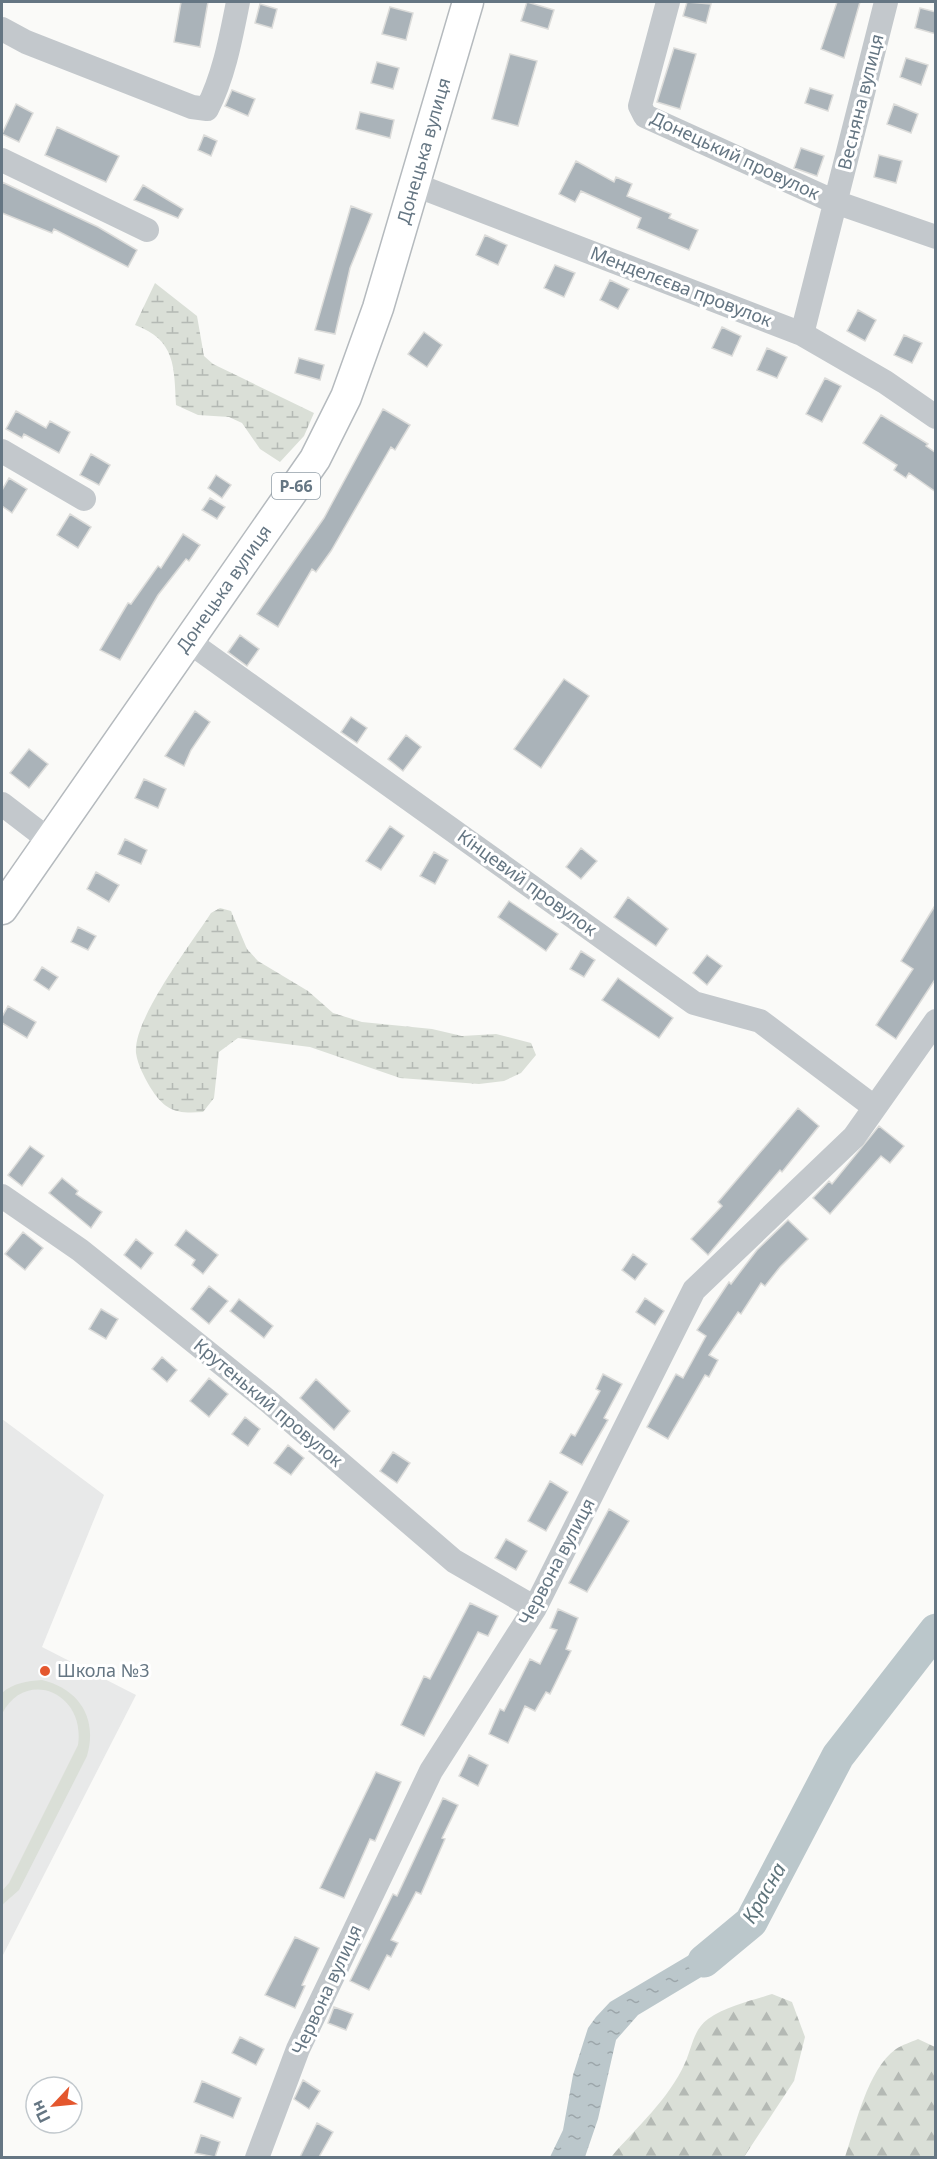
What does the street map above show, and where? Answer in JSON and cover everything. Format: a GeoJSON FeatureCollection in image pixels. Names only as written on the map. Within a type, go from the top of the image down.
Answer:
{"type":"FeatureCollection","features":[{"type":"Feature","properties":{"kind":"main road","name":"Донецька вулиця"},"geometry":{"type":"LineString","coordinates":[[2,909],[315,459],[335,417],[378,308],[468,2]]}},
{"type":"Feature","properties":{"kind":"street"},"geometry":{"type":"LineString","coordinates":[[2,29],[26,42],[192,108],[207,109],[214,96],[232,35],[238,2]]}},
{"type":"Feature","properties":{"kind":"street","name":"Донецький провулок"},"geometry":{"type":"LineString","coordinates":[[668,2],[640,106],[645,116],[835,202],[936,237]]}},
{"type":"Feature","properties":{"kind":"street","name":"Весняна вулиця"},"geometry":{"type":"LineString","coordinates":[[802,334],[886,2]]}},
{"type":"Feature","properties":{"kind":"street"},"geometry":{"type":"LineString","coordinates":[[2,160],[147,230]]}},
{"type":"Feature","properties":{"kind":"street","name":"Менделєєва провулок"},"geometry":{"type":"LineString","coordinates":[[413,184],[802,334],[885,382],[936,417]]}},
{"type":"Feature","properties":{"kind":"street"},"geometry":{"type":"LineString","coordinates":[[2,451],[84,499]]}},
{"type":"Feature","properties":{"kind":"street","name":"Кінцевий провулок"},"geometry":{"type":"LineString","coordinates":[[188,641],[694,1003],[760,1021],[874,1107]]}},
{"type":"Feature","properties":{"kind":"street"},"geometry":{"type":"LineString","coordinates":[[2,804],[49,840]]}},
{"type":"Feature","properties":{"kind":"street","name":"Червона вулиця"},"geometry":{"type":"LineString","coordinates":[[257,2157],[298,2049],[431,1771],[535,1608],[694,1290],[854,1137],[936,1021]]}},
{"type":"Feature","properties":{"kind":"street","name":"Крутенький провулок"},"geometry":{"type":"LineString","coordinates":[[2,1196],[80,1250],[268,1401],[454,1561],[535,1608]]}},
{"type":"Feature","properties":{"kind":"shaded area","name":"Школа №3"},"geometry":{"type":"Polygon","coordinates":[[[2,1419],[104,1495],[42,1647],[136,1695],[3,1955],[2,1419]]]}},
{"type":"Feature","properties":{"kind":"green space"},"geometry":{"type":"Polygon","coordinates":[[[155,283],[197,316],[204,356],[213,364],[314,413],[304,436],[280,462],[260,449],[242,423],[229,417],[198,415],[176,405],[175,379],[170,356],[158,338],[135,325],[155,283]]]}},
{"type":"Feature","properties":{"kind":"green space"},"geometry":{"type":"Polygon","coordinates":[[[220,908],[231,911],[247,949],[258,961],[308,991],[333,1013],[362,1022],[432,1029],[462,1036],[496,1034],[531,1043],[536,1055],[521,1073],[504,1081],[479,1084],[400,1078],[310,1047],[238,1038],[219,1052],[214,1098],[203,1112],[172,1109],[155,1095],[143,1075],[136,1053],[138,1038],[153,1002],[165,982],[211,913],[220,908]]]}},
{"type":"Feature","properties":{"kind":"green space"},"geometry":{"type":"Polygon","coordinates":[[[42,1680],[66,1690],[82,1707],[90,1729],[90,1742],[87,1756],[19,1890],[2,1905],[2,1891],[9,1883],[78,1745],[78,1727],[73,1711],[64,1700],[52,1692],[38,1690],[25,1692],[12,1700],[2,1714],[2,1693],[20,1683],[42,1680]]]}},
{"type":"Feature","properties":{"kind":"green space"},"geometry":{"type":"Polygon","coordinates":[[[772,1994],[792,2002],[805,2037],[794,2081],[744,2157],[611,2157],[670,2089],[703,2023],[739,2004],[772,1994]]]}},
{"type":"Feature","properties":{"kind":"green space"},"geometry":{"type":"Polygon","coordinates":[[[918,2039],[935,2047],[935,2157],[845,2157],[864,2099],[877,2070],[896,2049],[918,2039]]]}},
{"type":"Feature","properties":{"kind":"water"},"geometry":{"type":"Polygon","coordinates":[[[731,1923],[748,1941],[723,1964],[638,2015],[616,2040],[598,2119],[585,2157],[550,2157],[563,2130],[573,2075],[588,2028],[596,2017],[610,2002],[691,1954],[731,1923]]]}},
{"type":"Feature","properties":{"kind":"building"},"geometry":{"type":"Polygon","coordinates":[[[181,2],[208,2],[200,47],[174,42],[181,2]]]}},
{"type":"Feature","properties":{"kind":"building"},"geometry":{"type":"Polygon","coordinates":[[[527,2],[554,10],[548,29],[521,21],[527,2]]]}},
{"type":"Feature","properties":{"kind":"building"},"geometry":{"type":"Polygon","coordinates":[[[687,2],[711,4],[706,23],[683,16],[687,2]]]}},
{"type":"Feature","properties":{"kind":"building"},"geometry":{"type":"Polygon","coordinates":[[[837,2],[860,2],[844,58],[821,49],[837,2]]]}},
{"type":"Feature","properties":{"kind":"building"},"geometry":{"type":"Polygon","coordinates":[[[260,4],[277,9],[272,28],[255,23],[260,4]]]}},
{"type":"Feature","properties":{"kind":"building"},"geometry":{"type":"Polygon","coordinates":[[[390,7],[413,13],[406,40],[382,34],[390,7]]]}},
{"type":"Feature","properties":{"kind":"building"},"geometry":{"type":"Polygon","coordinates":[[[920,8],[936,12],[936,34],[915,28],[920,8]]]}},
{"type":"Feature","properties":{"kind":"building"},"geometry":{"type":"Polygon","coordinates":[[[674,48],[696,54],[680,109],[657,102],[674,48]]]}},
{"type":"Feature","properties":{"kind":"building"},"geometry":{"type":"Polygon","coordinates":[[[510,54],[537,61],[518,126],[492,119],[510,54]]]}},
{"type":"Feature","properties":{"kind":"building"},"geometry":{"type":"Polygon","coordinates":[[[906,58],[928,65],[921,85],[900,77],[906,58]]]}},
{"type":"Feature","properties":{"kind":"building"},"geometry":{"type":"Polygon","coordinates":[[[377,62],[399,68],[393,89],[371,83],[377,62]]]}},
{"type":"Feature","properties":{"kind":"building"},"geometry":{"type":"Polygon","coordinates":[[[810,88],[833,95],[828,111],[805,103],[810,88]]]}},
{"type":"Feature","properties":{"kind":"building"},"geometry":{"type":"Polygon","coordinates":[[[232,90],[255,99],[248,116],[225,106],[232,90]]]}},
{"type":"Feature","properties":{"kind":"building"},"geometry":{"type":"Polygon","coordinates":[[[16,104],[33,113],[19,142],[2,134],[16,104]]]}},
{"type":"Feature","properties":{"kind":"building"},"geometry":{"type":"Polygon","coordinates":[[[894,104],[918,114],[911,133],[887,124],[894,104]]]}},
{"type":"Feature","properties":{"kind":"building"},"geometry":{"type":"Polygon","coordinates":[[[360,112],[394,120],[390,138],[356,129],[360,112]]]}},
{"type":"Feature","properties":{"kind":"building"},"geometry":{"type":"Polygon","coordinates":[[[57,127],[119,156],[106,182],[45,155],[57,127]]]}},
{"type":"Feature","properties":{"kind":"building"},"geometry":{"type":"Polygon","coordinates":[[[204,135],[217,141],[211,156],[198,150],[204,135]]]}},
{"type":"Feature","properties":{"kind":"building"},"geometry":{"type":"Polygon","coordinates":[[[801,148],[824,156],[817,176],[794,168],[801,148]]]}},
{"type":"Feature","properties":{"kind":"building"},"geometry":{"type":"Polygon","coordinates":[[[879,155],[902,161],[896,183],[874,177],[879,155]]]}},
{"type":"Feature","properties":{"kind":"building"},"geometry":{"type":"Polygon","coordinates":[[[576,161],[614,182],[616,177],[632,184],[627,196],[671,214],[669,218],[698,230],[689,250],[637,228],[641,218],[581,191],[575,202],[559,194],[576,161]]]}},
{"type":"Feature","properties":{"kind":"building"},"geometry":{"type":"Polygon","coordinates":[[[2,182],[98,227],[137,250],[128,267],[54,229],[52,233],[2,213],[2,182]]]}},
{"type":"Feature","properties":{"kind":"building"},"geometry":{"type":"Polygon","coordinates":[[[143,185],[183,209],[178,218],[134,200],[143,185]]]}},
{"type":"Feature","properties":{"kind":"building"},"geometry":{"type":"Polygon","coordinates":[[[351,206],[372,214],[350,268],[335,334],[315,330],[351,206]]]}},
{"type":"Feature","properties":{"kind":"building"},"geometry":{"type":"Polygon","coordinates":[[[485,235],[507,245],[498,265],[476,255],[485,235]]]}},
{"type":"Feature","properties":{"kind":"building"},"geometry":{"type":"Polygon","coordinates":[[[555,265],[575,273],[564,297],[544,288],[555,265]]]}},
{"type":"Feature","properties":{"kind":"building"},"geometry":{"type":"Polygon","coordinates":[[[610,280],[629,289],[618,309],[600,300],[610,280]]]}},
{"type":"Feature","properties":{"kind":"building"},"geometry":{"type":"Polygon","coordinates":[[[858,310],[876,320],[865,341],[847,331],[858,310]]]}},
{"type":"Feature","properties":{"kind":"building"},"geometry":{"type":"Polygon","coordinates":[[[722,327],[741,336],[732,356],[712,348],[722,327]]]}},
{"type":"Feature","properties":{"kind":"building"},"geometry":{"type":"Polygon","coordinates":[[[424,332],[442,345],[427,367],[408,354],[424,332]]]}},
{"type":"Feature","properties":{"kind":"building"},"geometry":{"type":"Polygon","coordinates":[[[904,335],[922,343],[912,363],[894,355],[904,335]]]}},
{"type":"Feature","properties":{"kind":"building"},"geometry":{"type":"Polygon","coordinates":[[[767,348],[787,357],[777,378],[757,370],[767,348]]]}},
{"type":"Feature","properties":{"kind":"building"},"geometry":{"type":"Polygon","coordinates":[[[299,358],[324,365],[320,380],[295,373],[299,358]]]}},
{"type":"Feature","properties":{"kind":"building"},"geometry":{"type":"Polygon","coordinates":[[[825,378],[841,386],[822,422],[806,414],[825,378]]]}},
{"type":"Feature","properties":{"kind":"building"},"geometry":{"type":"Polygon","coordinates":[[[383,409],[410,425],[395,450],[391,447],[331,551],[316,572],[312,569],[278,627],[257,614],[324,518],[383,409]]]}},
{"type":"Feature","properties":{"kind":"building"},"geometry":{"type":"Polygon","coordinates":[[[16,411],[46,428],[50,421],[70,432],[59,453],[24,434],[22,438],[6,429],[16,411]]]}},
{"type":"Feature","properties":{"kind":"building"},"geometry":{"type":"Polygon","coordinates":[[[881,415],[928,444],[926,446],[936,453],[936,492],[909,473],[906,478],[894,470],[897,465],[863,443],[881,415]]]}},
{"type":"Feature","properties":{"kind":"building"},"geometry":{"type":"Polygon","coordinates":[[[91,454],[110,465],[99,485],[80,475],[91,454]]]}},
{"type":"Feature","properties":{"kind":"building"},"geometry":{"type":"Polygon","coordinates":[[[216,475],[231,485],[222,498],[208,488],[216,475]]]}},
{"type":"Feature","properties":{"kind":"building"},"geometry":{"type":"Polygon","coordinates":[[[9,478],[27,489],[12,513],[2,506],[2,490],[9,478]]]}},
{"type":"Feature","properties":{"kind":"building"},"geometry":{"type":"Polygon","coordinates":[[[210,498],[225,507],[217,519],[202,510],[210,498]]]}},
{"type":"Feature","properties":{"kind":"building"},"geometry":{"type":"Polygon","coordinates":[[[70,514],[91,527],[78,548],[57,535],[70,514]]]}},
{"type":"Feature","properties":{"kind":"building"},"geometry":{"type":"Polygon","coordinates":[[[183,534],[200,545],[189,561],[186,559],[158,595],[120,660],[100,650],[128,603],[131,604],[158,566],[161,568],[183,534]]]}},
{"type":"Feature","properties":{"kind":"building"},"geometry":{"type":"Polygon","coordinates":[[[240,635],[259,649],[247,666],[228,652],[240,635]]]}},
{"type":"Feature","properties":{"kind":"building"},"geometry":{"type":"Polygon","coordinates":[[[564,679],[589,696],[541,768],[514,749],[564,679]]]}},
{"type":"Feature","properties":{"kind":"building"},"geometry":{"type":"Polygon","coordinates":[[[195,711],[210,722],[191,750],[184,766],[165,756],[195,711]]]}},
{"type":"Feature","properties":{"kind":"building"},"geometry":{"type":"Polygon","coordinates":[[[351,717],[367,728],[357,743],[341,732],[351,717]]]}},
{"type":"Feature","properties":{"kind":"building"},"geometry":{"type":"Polygon","coordinates":[[[406,735],[421,747],[403,771],[388,759],[406,735]]]}},
{"type":"Feature","properties":{"kind":"building"},"geometry":{"type":"Polygon","coordinates":[[[29,749],[48,764],[29,788],[10,773],[29,749]]]}},
{"type":"Feature","properties":{"kind":"building"},"geometry":{"type":"Polygon","coordinates":[[[144,779],[166,789],[158,808],[135,798],[144,779]]]}},
{"type":"Feature","properties":{"kind":"building"},"geometry":{"type":"Polygon","coordinates":[[[390,826],[404,836],[381,870],[366,861],[390,826]]]}},
{"type":"Feature","properties":{"kind":"building"},"geometry":{"type":"Polygon","coordinates":[[[125,839],[147,850],[141,864],[118,854],[125,839]]]}},
{"type":"Feature","properties":{"kind":"building"},"geometry":{"type":"Polygon","coordinates":[[[581,848],[597,861],[581,879],[566,867],[581,848]]]}},
{"type":"Feature","properties":{"kind":"building"},"geometry":{"type":"Polygon","coordinates":[[[434,852],[448,860],[435,884],[420,876],[434,852]]]}},
{"type":"Feature","properties":{"kind":"building"},"geometry":{"type":"Polygon","coordinates":[[[96,872],[119,885],[109,902],[87,889],[96,872]]]}},
{"type":"Feature","properties":{"kind":"building"},"geometry":{"type":"Polygon","coordinates":[[[628,897],[668,929],[656,946],[614,917],[628,897]]]}},
{"type":"Feature","properties":{"kind":"building"},"geometry":{"type":"Polygon","coordinates":[[[509,901],[558,934],[546,951],[498,917],[509,901]]]}},
{"type":"Feature","properties":{"kind":"building"},"geometry":{"type":"Polygon","coordinates":[[[936,904],[936,978],[896,1039],[876,1025],[913,969],[901,961],[936,904]]]}},
{"type":"Feature","properties":{"kind":"building"},"geometry":{"type":"Polygon","coordinates":[[[78,927],[96,936],[88,950],[71,942],[78,927]]]}},
{"type":"Feature","properties":{"kind":"building"},"geometry":{"type":"Polygon","coordinates":[[[581,951],[595,960],[584,977],[570,969],[581,951]]]}},
{"type":"Feature","properties":{"kind":"building"},"geometry":{"type":"Polygon","coordinates":[[[707,955],[722,966],[707,985],[693,973],[707,955]]]}},
{"type":"Feature","properties":{"kind":"building"},"geometry":{"type":"Polygon","coordinates":[[[42,967],[58,977],[49,990],[34,980],[42,967]]]}},
{"type":"Feature","properties":{"kind":"building"},"geometry":{"type":"Polygon","coordinates":[[[618,978],[673,1018],[659,1038],[602,1000],[618,978]]]}},
{"type":"Feature","properties":{"kind":"building"},"geometry":{"type":"Polygon","coordinates":[[[8,1006],[36,1022],[27,1038],[2,1023],[2,1017],[8,1006]]]}},
{"type":"Feature","properties":{"kind":"building"},"geometry":{"type":"Polygon","coordinates":[[[798,1108],[819,1126],[782,1172],[780,1170],[708,1255],[691,1239],[722,1206],[718,1202],[798,1108]]]}},
{"type":"Feature","properties":{"kind":"building"},"geometry":{"type":"Polygon","coordinates":[[[879,1126],[904,1146],[890,1163],[881,1156],[830,1214],[813,1198],[829,1181],[832,1184],[879,1126]]]}},
{"type":"Feature","properties":{"kind":"building"},"geometry":{"type":"Polygon","coordinates":[[[30,1146],[44,1156],[22,1186],[8,1175],[30,1146]]]}},
{"type":"Feature","properties":{"kind":"building"},"geometry":{"type":"Polygon","coordinates":[[[62,1178],[78,1191],[76,1194],[102,1212],[91,1228],[49,1193],[62,1178]]]}},
{"type":"Feature","properties":{"kind":"building"},"geometry":{"type":"Polygon","coordinates":[[[788,1220],[808,1239],[765,1286],[761,1283],[741,1314],[738,1312],[709,1355],[718,1360],[709,1377],[705,1375],[668,1439],[647,1427],[676,1374],[683,1378],[706,1336],[697,1330],[729,1282],[731,1284],[757,1250],[788,1220]]]}},
{"type":"Feature","properties":{"kind":"building"},"geometry":{"type":"Polygon","coordinates":[[[186,1230],[218,1255],[203,1274],[192,1265],[195,1260],[175,1245],[186,1230]]]}},
{"type":"Feature","properties":{"kind":"building"},"geometry":{"type":"Polygon","coordinates":[[[23,1232],[43,1248],[25,1270],[5,1254],[23,1232]]]}},
{"type":"Feature","properties":{"kind":"building"},"geometry":{"type":"Polygon","coordinates":[[[136,1239],[153,1253],[141,1269],[124,1255],[136,1239]]]}},
{"type":"Feature","properties":{"kind":"building"},"geometry":{"type":"Polygon","coordinates":[[[633,1254],[647,1264],[635,1280],[622,1270],[633,1254]]]}},
{"type":"Feature","properties":{"kind":"building"},"geometry":{"type":"Polygon","coordinates":[[[209,1286],[228,1301],[209,1324],[191,1309],[209,1286]]]}},
{"type":"Feature","properties":{"kind":"building"},"geometry":{"type":"Polygon","coordinates":[[[645,1298],[664,1311],[655,1325],[636,1312],[645,1298]]]}},
{"type":"Feature","properties":{"kind":"building"},"geometry":{"type":"Polygon","coordinates":[[[239,1299],[273,1326],[264,1338],[230,1311],[239,1299]]]}},
{"type":"Feature","properties":{"kind":"building"},"geometry":{"type":"Polygon","coordinates":[[[101,1309],[118,1319],[106,1339],[89,1329],[101,1309]]]}},
{"type":"Feature","properties":{"kind":"building"},"geometry":{"type":"Polygon","coordinates":[[[162,1357],[177,1370],[167,1382],[152,1369],[162,1357]]]}},
{"type":"Feature","properties":{"kind":"building"},"geometry":{"type":"Polygon","coordinates":[[[603,1374],[622,1384],[604,1418],[608,1420],[582,1465],[560,1453],[571,1434],[575,1436],[600,1391],[596,1389],[603,1374]]]}},
{"type":"Feature","properties":{"kind":"building"},"geometry":{"type":"Polygon","coordinates":[[[209,1378],[228,1394],[209,1417],[190,1401],[209,1378]]]}},
{"type":"Feature","properties":{"kind":"building"},"geometry":{"type":"Polygon","coordinates":[[[316,1379],[350,1411],[334,1430],[300,1398],[316,1379]]]}},
{"type":"Feature","properties":{"kind":"building"},"geometry":{"type":"Polygon","coordinates":[[[245,1417],[260,1429],[248,1446],[232,1434],[245,1417]]]}},
{"type":"Feature","properties":{"kind":"building"},"geometry":{"type":"Polygon","coordinates":[[[288,1445],[304,1458],[291,1475],[274,1463],[288,1445]]]}},
{"type":"Feature","properties":{"kind":"building"},"geometry":{"type":"Polygon","coordinates":[[[393,1452],[410,1463],[397,1483],[380,1471],[393,1452]]]}},
{"type":"Feature","properties":{"kind":"building"},"geometry":{"type":"Polygon","coordinates":[[[550,1481],[568,1492],[546,1531],[528,1521],[550,1481]]]}},
{"type":"Feature","properties":{"kind":"building"},"geometry":{"type":"Polygon","coordinates":[[[609,1509],[629,1521],[587,1592],[569,1583],[609,1509]]]}},
{"type":"Feature","properties":{"kind":"building"},"geometry":{"type":"Polygon","coordinates":[[[506,1539],[527,1551],[516,1570],[495,1558],[506,1539]]]}},
{"type":"Feature","properties":{"kind":"building"},"geometry":{"type":"Polygon","coordinates":[[[470,1603],[498,1616],[488,1636],[478,1632],[424,1736],[401,1725],[424,1676],[430,1679],[470,1603]]]}},
{"type":"Feature","properties":{"kind":"building"},"geometry":{"type":"Polygon","coordinates":[[[558,1609],[578,1618],[566,1649],[571,1651],[550,1694],[546,1692],[535,1711],[525,1706],[508,1743],[489,1734],[500,1709],[504,1711],[530,1659],[540,1664],[557,1630],[550,1628],[558,1609]]]}},
{"type":"Feature","properties":{"kind":"building"},"geometry":{"type":"Polygon","coordinates":[[[469,1755],[488,1765],[478,1786],[459,1776],[469,1755]]]}},
{"type":"Feature","properties":{"kind":"building"},"geometry":{"type":"Polygon","coordinates":[[[376,1772],[401,1782],[375,1841],[370,1839],[344,1898],[320,1888],[376,1772]]]}},
{"type":"Feature","properties":{"kind":"building"},"geometry":{"type":"Polygon","coordinates":[[[443,1798],[458,1805],[442,1838],[445,1839],[421,1894],[416,1892],[391,1940],[398,1943],[391,1957],[387,1955],[369,1990],[350,1981],[393,1894],[397,1896],[443,1798]]]}},
{"type":"Feature","properties":{"kind":"building"},"geometry":{"type":"Polygon","coordinates":[[[295,1937],[319,1948],[302,1985],[305,1986],[295,2008],[265,1995],[295,1937]]]}},
{"type":"Feature","properties":{"kind":"building"},"geometry":{"type":"Polygon","coordinates":[[[334,2007],[353,2014],[346,2030],[328,2023],[334,2007]]]}},
{"type":"Feature","properties":{"kind":"building"},"geometry":{"type":"Polygon","coordinates":[[[240,2037],[264,2049],[256,2065],[232,2053],[240,2037]]]}},
{"type":"Feature","properties":{"kind":"building"},"geometry":{"type":"Polygon","coordinates":[[[303,2080],[320,2091],[309,2109],[294,2099],[303,2080]]]}},
{"type":"Feature","properties":{"kind":"building"},"geometry":{"type":"Polygon","coordinates":[[[202,2081],[241,2098],[233,2118],[194,2102],[202,2081]]]}},
{"type":"Feature","properties":{"kind":"building"},"geometry":{"type":"Polygon","coordinates":[[[317,2123],[333,2132],[319,2157],[300,2157],[317,2123]]]}},
{"type":"Feature","properties":{"kind":"building"},"geometry":{"type":"Polygon","coordinates":[[[201,2135],[220,2142],[215,2157],[195,2153],[201,2135]]]}},
{"type":"Feature","properties":{"kind":"waterway","name":"Красна"},"geometry":{"type":"LineString","coordinates":[[704,1961],[751,1922],[838,1756],[936,1630]]}},
{"type":"Feature","properties":{"kind":"place","name":"Школа №3"},"geometry":{"type":"Point","coordinates":[45,1671]}}]}
